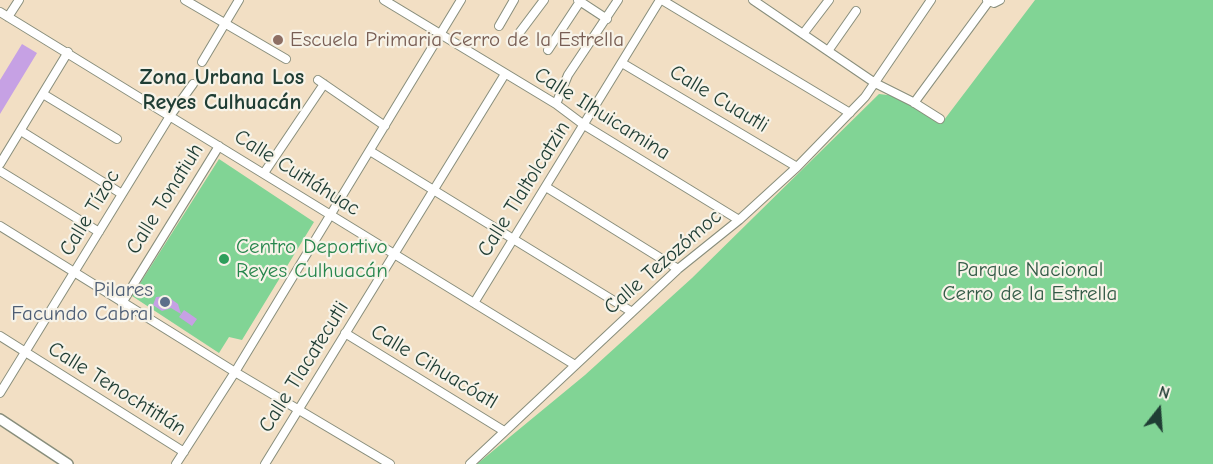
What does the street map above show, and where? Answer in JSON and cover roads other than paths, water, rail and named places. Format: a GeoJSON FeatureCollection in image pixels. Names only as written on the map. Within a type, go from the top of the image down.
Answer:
{"type":"FeatureCollection","features":[{"type":"Feature","properties":{"kind":"street"},"geometry":{"type":"LineString","coordinates":[[8,17],[19,0]]}},
{"type":"Feature","properties":{"kind":"street"},"geometry":{"type":"LineString","coordinates":[[185,0],[286,58]]}},
{"type":"Feature","properties":{"kind":"street"},"geometry":{"type":"LineString","coordinates":[[202,62],[239,0]]}},
{"type":"Feature","properties":{"kind":"street","name":"Calle Ilhuicamina"},"geometry":{"type":"LineString","coordinates":[[384,0],[556,104],[584,125],[739,220]]}},
{"type":"Feature","properties":{"kind":"street"},"geometry":{"type":"LineString","coordinates":[[176,464],[235,372],[461,0]]}},
{"type":"Feature","properties":{"kind":"street"},"geometry":{"type":"LineString","coordinates":[[499,26],[514,0]]}},
{"type":"Feature","properties":{"kind":"street"},"geometry":{"type":"LineString","coordinates":[[520,32],[544,0]]}},
{"type":"Feature","properties":{"kind":"street"},"geometry":{"type":"LineString","coordinates":[[548,50],[580,0],[607,19]]}},
{"type":"Feature","properties":{"kind":"street"},"geometry":{"type":"LineString","coordinates":[[556,104],[568,75],[618,0]]}},
{"type":"Feature","properties":{"kind":"street"},"geometry":{"type":"LineString","coordinates":[[661,0],[850,113]]}},
{"type":"Feature","properties":{"kind":"street","name":"Calle Tlaltolcatzin"},"geometry":{"type":"LineString","coordinates":[[474,303],[661,0]]}},
{"type":"Feature","properties":{"kind":"street"},"geometry":{"type":"LineString","coordinates":[[753,0],[766,4],[803,34],[874,83],[914,103],[939,120]]}},
{"type":"Feature","properties":{"kind":"street"},"geometry":{"type":"LineString","coordinates":[[803,34],[828,0]]}},
{"type":"Feature","properties":{"kind":"street","name":"Calle Tezozómoc"},"geometry":{"type":"LineString","coordinates":[[470,464],[678,269],[739,220],[798,167],[865,97],[931,0]]}},
{"type":"Feature","properties":{"kind":"street"},"geometry":{"type":"LineString","coordinates":[[914,103],[988,0],[994,3],[1000,0]]}},
{"type":"Feature","properties":{"kind":"street"},"geometry":{"type":"LineString","coordinates":[[828,51],[856,11]]}},
{"type":"Feature","properties":{"kind":"street","name":"Calle Cuitláhuac"},"geometry":{"type":"LineString","coordinates":[[0,12],[575,365]]}},
{"type":"Feature","properties":{"kind":"street"},"geometry":{"type":"LineString","coordinates":[[0,164],[68,52]]}},
{"type":"Feature","properties":{"kind":"street","name":"Calle Cuautli"},"geometry":{"type":"LineString","coordinates":[[622,63],[798,167]]}},
{"type":"Feature","properties":{"kind":"street","name":"Calle Tlacatecutli"},"geometry":{"type":"LineString","coordinates":[[265,464],[505,74]]}},
{"type":"Feature","properties":{"kind":"street"},"geometry":{"type":"LineString","coordinates":[[264,173],[321,82],[385,126]]}},
{"type":"Feature","properties":{"kind":"street","name":"Calle Tízoc"},"geometry":{"type":"LineString","coordinates":[[0,393],[170,116],[193,84]]}},
{"type":"Feature","properties":{"kind":"street"},"geometry":{"type":"LineString","coordinates":[[43,94],[117,140]]}},
{"type":"Feature","properties":{"kind":"street"},"geometry":{"type":"LineString","coordinates":[[21,130],[122,194]]}},
{"type":"Feature","properties":{"kind":"street","name":"Calle Tonatiuh"},"geometry":{"type":"LineString","coordinates":[[122,303],[219,146]]}},
{"type":"Feature","properties":{"kind":"street"},"geometry":{"type":"LineString","coordinates":[[370,151],[632,312]]}},
{"type":"Feature","properties":{"kind":"street"},"geometry":{"type":"LineString","coordinates":[[0,171],[99,232]]}},
{"type":"Feature","properties":{"kind":"street"},"geometry":{"type":"LineString","coordinates":[[546,187],[678,269]]}},
{"type":"Feature","properties":{"kind":"street"},"geometry":{"type":"LineString","coordinates":[[0,226],[235,372],[390,464]]}},
{"type":"Feature","properties":{"kind":"street","name":"Calle Cihuacóatl"},"geometry":{"type":"LineString","coordinates":[[345,333],[504,431]]}},
{"type":"Feature","properties":{"kind":"street","name":"Calle Tenochtitlán"},"geometry":{"type":"LineString","coordinates":[[0,336],[184,452]]}},
{"type":"Feature","properties":{"kind":"street"},"geometry":{"type":"LineString","coordinates":[[0,419],[68,464]]}},
{"type":"Feature","properties":{"kind":"place","name":"Escuela Primaria Cerro de la Estrella"},"geometry":{"type":"Point","coordinates":[278,40]}},
{"type":"Feature","properties":{"kind":"place","name":"Centro Deportivo Reyes Culhuacán"},"geometry":{"type":"Point","coordinates":[224,259]}},
{"type":"Feature","properties":{"kind":"place","name":"Pilares Facundo Cabral"},"geometry":{"type":"Point","coordinates":[165,302]}},
{"type":"Feature","properties":{"kind":"district","name":"Zona Urbana Los Reyes Culhuacán"},"geometry":{"type":"Point","coordinates":[222,90]}},
{"type":"Feature","properties":{"kind":"park label","name":"Parque Nacional Cerro de la Estrella"},"geometry":{"type":"Point","coordinates":[1030,282]}}]}
